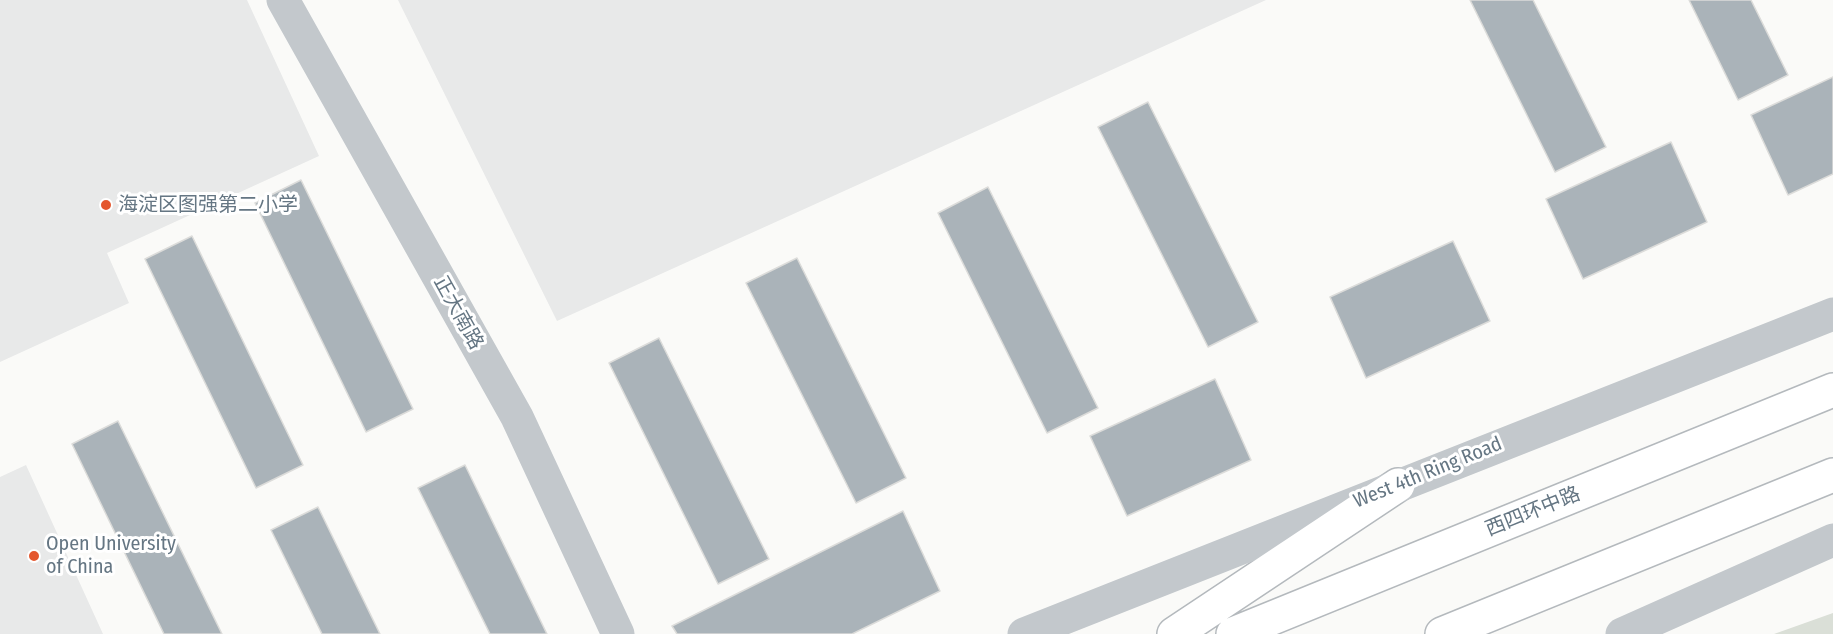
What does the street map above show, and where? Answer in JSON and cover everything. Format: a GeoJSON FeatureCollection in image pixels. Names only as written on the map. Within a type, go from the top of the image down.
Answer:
{"type":"FeatureCollection","features":[{"type":"Feature","properties":{"kind":"highway","name":"西四环中路"},"geometry":{"type":"LineString","coordinates":[[1233,634],[1833,390]]}},
{"type":"Feature","properties":{"kind":"highway"},"geometry":{"type":"LineString","coordinates":[[1442,634],[1833,475]]}},
{"type":"Feature","properties":{"kind":"highway"},"geometry":{"type":"LineString","coordinates":[[1174,634],[1398,485]]}},
{"type":"Feature","properties":{"kind":"street","name":"正大南路"},"geometry":{"type":"LineString","coordinates":[[283,0],[517,417],[618,634]]}},
{"type":"Feature","properties":{"kind":"street","name":"West 4th Ring Road"},"geometry":{"type":"LineString","coordinates":[[1024,634],[1833,314]]}},
{"type":"Feature","properties":{"kind":"street"},"geometry":{"type":"LineString","coordinates":[[1622,634],[1833,540]]}},
{"type":"Feature","properties":{"kind":"shaded area","name":"海淀区图强第二小学"},"geometry":{"type":"Polygon","coordinates":[[[0,0],[247,0],[319,156],[107,253],[129,303],[0,362],[0,0]]]}},
{"type":"Feature","properties":{"kind":"shaded area"},"geometry":{"type":"Polygon","coordinates":[[[398,0],[1266,0],[557,321],[398,0]]]}},
{"type":"Feature","properties":{"kind":"shaded area","name":"Open University of China"},"geometry":{"type":"Polygon","coordinates":[[[26,465],[103,634],[0,634],[0,477],[26,465]]]}},
{"type":"Feature","properties":{"kind":"shaded area"},"geometry":{"type":"Polygon","coordinates":[[[1833,613],[1833,634],[1774,634],[1833,613]]]}},
{"type":"Feature","properties":{"kind":"building"},"geometry":{"type":"Polygon","coordinates":[[[1470,0],[1533,0],[1606,147],[1555,172],[1470,0]]]}},
{"type":"Feature","properties":{"kind":"building"},"geometry":{"type":"Polygon","coordinates":[[[1689,0],[1751,0],[1788,75],[1738,100],[1689,0]]]}},
{"type":"Feature","properties":{"kind":"building"},"geometry":{"type":"Polygon","coordinates":[[[1833,77],[1833,174],[1788,195],[1751,115],[1833,77]]]}},
{"type":"Feature","properties":{"kind":"building"},"geometry":{"type":"Polygon","coordinates":[[[1148,102],[1258,322],[1208,347],[1098,127],[1148,102]]]}},
{"type":"Feature","properties":{"kind":"building"},"geometry":{"type":"Polygon","coordinates":[[[1671,142],[1707,222],[1583,279],[1546,199],[1671,142]]]}},
{"type":"Feature","properties":{"kind":"building"},"geometry":{"type":"Polygon","coordinates":[[[301,180],[413,409],[366,432],[255,203],[301,180]]]}},
{"type":"Feature","properties":{"kind":"building"},"geometry":{"type":"Polygon","coordinates":[[[988,187],[1098,408],[1047,433],[938,213],[988,187]]]}},
{"type":"Feature","properties":{"kind":"building"},"geometry":{"type":"Polygon","coordinates":[[[192,236],[303,465],[256,488],[145,259],[192,236]]]}},
{"type":"Feature","properties":{"kind":"building"},"geometry":{"type":"Polygon","coordinates":[[[1453,241],[1490,321],[1366,378],[1330,297],[1453,241]]]}},
{"type":"Feature","properties":{"kind":"building"},"geometry":{"type":"Polygon","coordinates":[[[797,258],[906,478],[856,503],[746,283],[797,258]]]}},
{"type":"Feature","properties":{"kind":"building"},"geometry":{"type":"Polygon","coordinates":[[[659,338],[769,559],[718,584],[609,363],[659,338]]]}},
{"type":"Feature","properties":{"kind":"building"},"geometry":{"type":"Polygon","coordinates":[[[1215,379],[1251,460],[1127,516],[1090,436],[1215,379]]]}},
{"type":"Feature","properties":{"kind":"building"},"geometry":{"type":"Polygon","coordinates":[[[118,421],[222,634],[164,634],[72,444],[118,421]]]}},
{"type":"Feature","properties":{"kind":"building"},"geometry":{"type":"Polygon","coordinates":[[[465,465],[547,634],[490,634],[418,488],[465,465]]]}},
{"type":"Feature","properties":{"kind":"building"},"geometry":{"type":"Polygon","coordinates":[[[318,507],[380,634],[322,634],[271,530],[318,507]]]}},
{"type":"Feature","properties":{"kind":"building"},"geometry":{"type":"Polygon","coordinates":[[[903,511],[940,591],[852,634],[677,634],[672,626],[903,511]]]}},
{"type":"Feature","properties":{"kind":"place","name":"海淀区图强第二小学"},"geometry":{"type":"Point","coordinates":[106,205]}},
{"type":"Feature","properties":{"kind":"place","name":"Open University of China"},"geometry":{"type":"Point","coordinates":[34,556]}}]}
